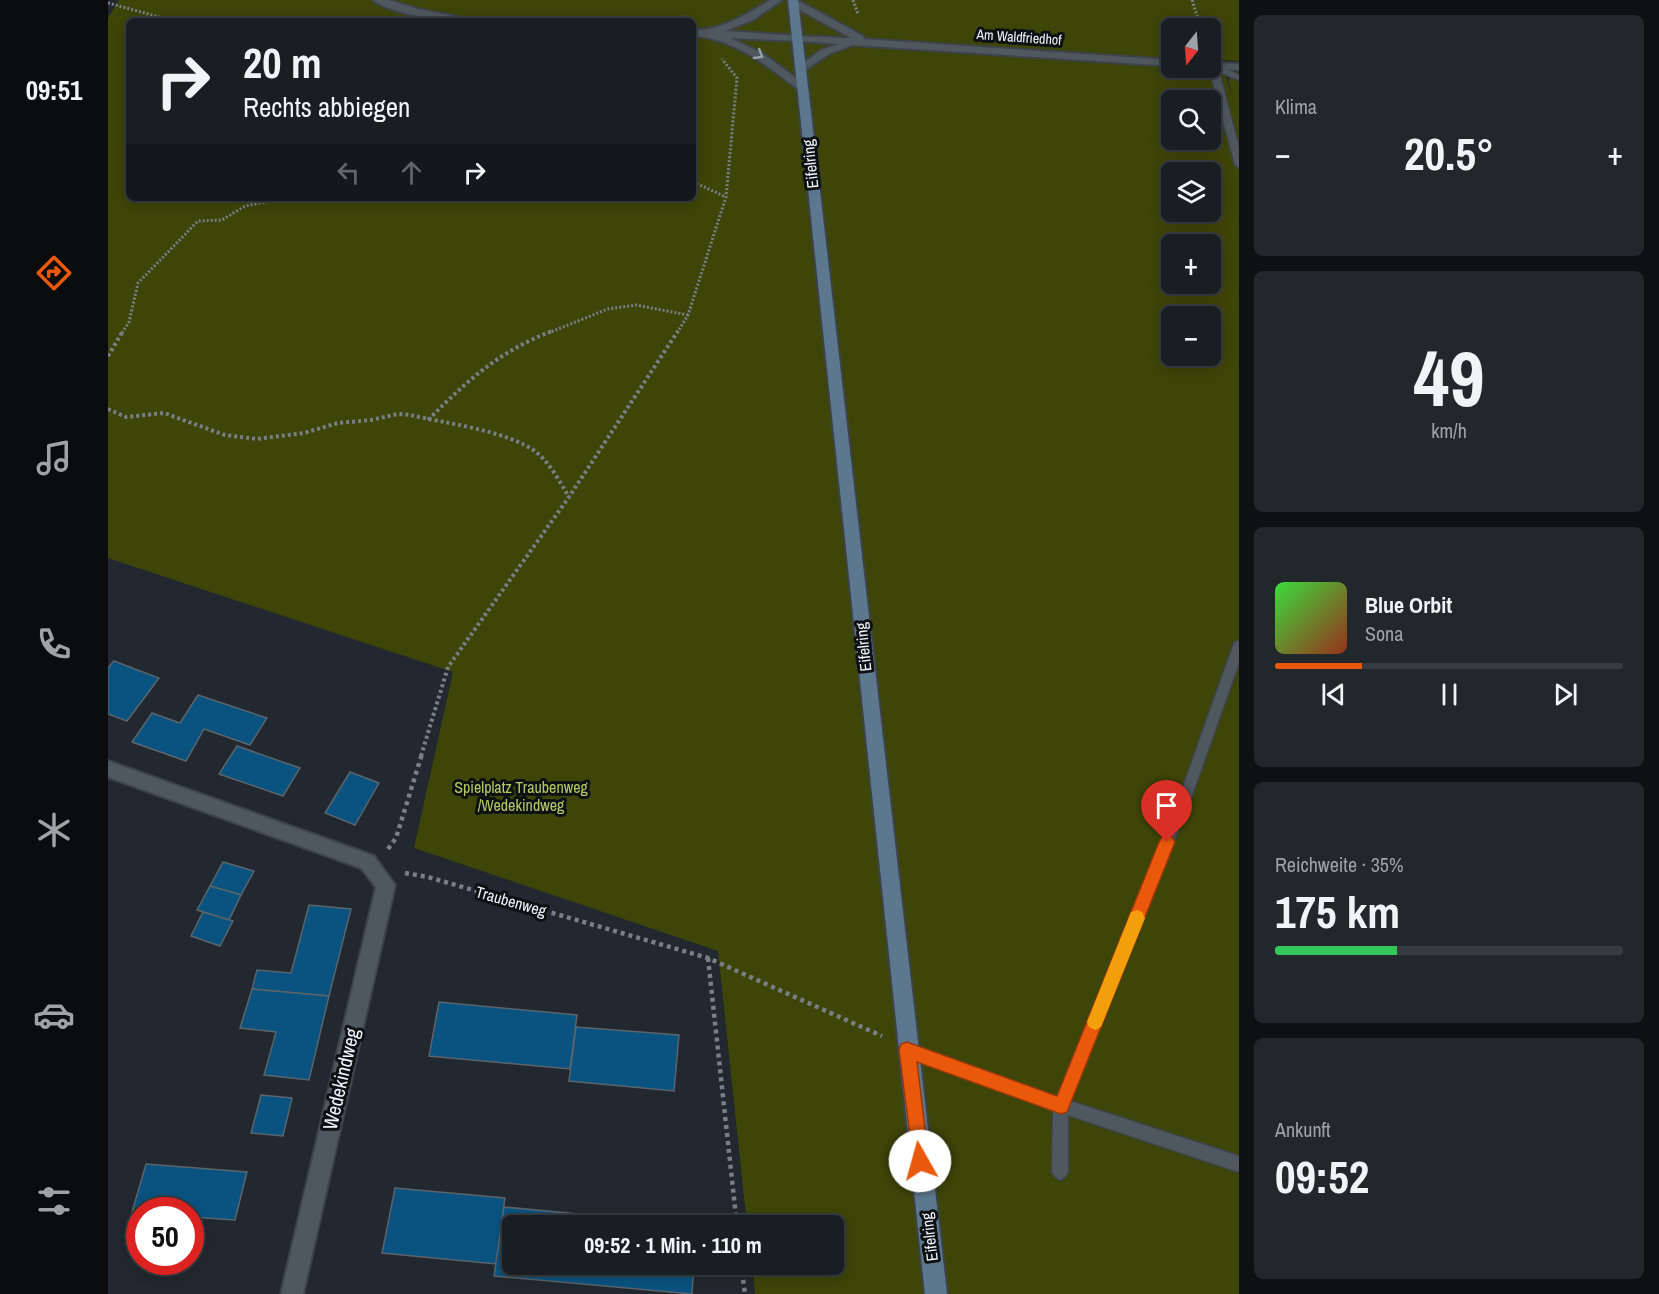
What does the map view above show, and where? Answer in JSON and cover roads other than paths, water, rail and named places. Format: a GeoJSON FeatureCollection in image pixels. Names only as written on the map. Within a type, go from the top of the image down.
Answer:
{"type":"FeatureCollection","features":[{"type":"Feature","properties":{"kind":"main road","name":"Eifelring"},"geometry":{"type":"LineString","coordinates":[[793,1],[907,1050],[936,1294]]}},
{"type":"Feature","properties":{"kind":"street"},"geometry":{"type":"LineString","coordinates":[[378,0],[416,12],[448,18]]}},
{"type":"Feature","properties":{"kind":"street"},"geometry":{"type":"LineString","coordinates":[[708,34],[749,18],[777,0]]}},
{"type":"Feature","properties":{"kind":"street","name":"Am Waldfriedhof"},"geometry":{"type":"LineString","coordinates":[[793,1],[865,41]]}},
{"type":"Feature","properties":{"kind":"street"},"geometry":{"type":"LineString","coordinates":[[696,33],[708,34],[739,44],[759,54],[803,88]]}},
{"type":"Feature","properties":{"kind":"street","name":"Am Waldfriedhof"},"geometry":{"type":"LineString","coordinates":[[708,34],[865,41],[1161,62]]}},
{"type":"Feature","properties":{"kind":"street","name":"Am Waldfriedhof"},"geometry":{"type":"LineString","coordinates":[[801,70],[825,52],[865,41]]}},
{"type":"Feature","properties":{"kind":"street"},"geometry":{"type":"LineString","coordinates":[[1221,66],[1239,67]]}},
{"type":"Feature","properties":{"kind":"street","name":"Wedekindweg"},"geometry":{"type":"LineString","coordinates":[[108,770],[367,862],[386,885],[292,1294]]}},
{"type":"Feature","properties":{"kind":"lane"},"geometry":{"type":"LineString","coordinates":[[1221,70],[1239,78]]}},
{"type":"Feature","properties":{"kind":"lane"},"geometry":{"type":"LineString","coordinates":[[1215,78],[1239,165]]}},
{"type":"Feature","properties":{"kind":"lane"},"geometry":{"type":"LineString","coordinates":[[1060,1172],[1061,1106],[1185,798],[1239,646]]}},
{"type":"Feature","properties":{"kind":"lane"},"geometry":{"type":"LineString","coordinates":[[907,1050],[1061,1106],[1239,1164]]}},
{"type":"Feature","properties":{"kind":"park label","name":"Spielplatz Traubenweg /Wedekindweg"},"geometry":{"type":"Point","coordinates":[521,796]}}]}
